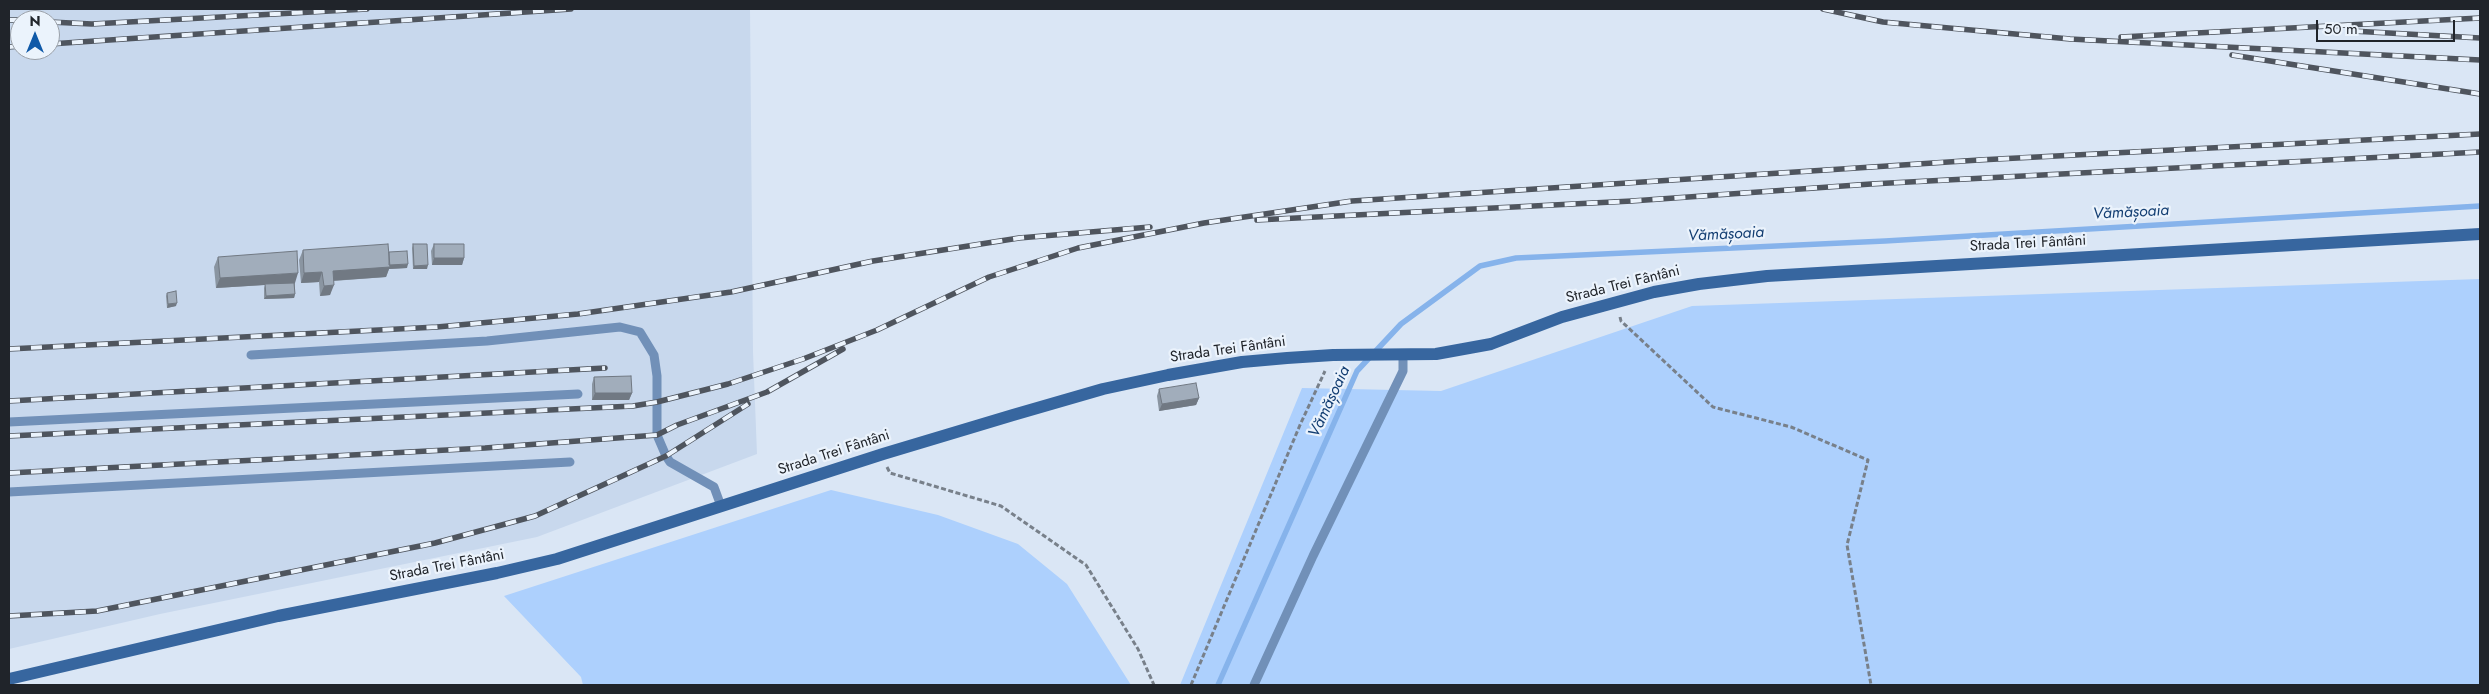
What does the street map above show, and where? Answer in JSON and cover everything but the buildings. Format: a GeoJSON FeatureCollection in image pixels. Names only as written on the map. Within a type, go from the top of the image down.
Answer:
{"type":"FeatureCollection","features":[{"type":"Feature","properties":{"kind":"main road","name":"Strada Trei Fântâni"},"geometry":{"type":"LineString","coordinates":[[9,679],[278,616],[498,573],[557,559],[882,454],[1103,389],[1242,362],[1333,355],[1436,354],[1491,344],[1562,317],[1614,302],[1699,284],[1767,276],[2480,234]]}},
{"type":"Feature","properties":{"kind":"lane"},"geometry":{"type":"LineString","coordinates":[[251,355],[487,341],[620,327],[640,332],[654,355],[657,376],[657,435],[666,456],[670,462],[714,487],[721,506]]}},
{"type":"Feature","properties":{"kind":"lane"},"geometry":{"type":"LineString","coordinates":[[1254,685],[1313,556],[1403,371],[1398,355]]}},
{"type":"Feature","properties":{"kind":"lane"},"geometry":{"type":"LineString","coordinates":[[9,422],[578,394]]}},
{"type":"Feature","properties":{"kind":"lane"},"geometry":{"type":"LineString","coordinates":[[9,492],[570,462]]}},
{"type":"Feature","properties":{"kind":"path"},"geometry":{"type":"LineString","coordinates":[[1614,302],[1622,321],[1713,407],[1791,427],[1868,460],[1847,544],[1871,685]]}},
{"type":"Feature","properties":{"kind":"path"},"geometry":{"type":"LineString","coordinates":[[1191,685],[1300,425],[1333,355]]}},
{"type":"Feature","properties":{"kind":"path"},"geometry":{"type":"LineString","coordinates":[[882,454],[890,473],[1000,506],[1086,565],[1138,649],[1154,685]]}},
{"type":"Feature","properties":{"kind":"shaded area"},"geometry":{"type":"Polygon","coordinates":[[[9,9],[750,9],[753,352],[757,454],[537,537],[160,614],[9,649],[9,9]]]}},
{"type":"Feature","properties":{"kind":"shaded area"},"geometry":{"type":"Polygon","coordinates":[[[2480,279],[2480,685],[1180,685],[1302,388],[1441,391],[1692,306],[2480,279]]]}},
{"type":"Feature","properties":{"kind":"shaded area"},"geometry":{"type":"Polygon","coordinates":[[[831,490],[938,515],[1018,544],[1067,584],[1131,685],[583,685],[581,677],[504,596],[831,490]]]}},
{"type":"Feature","properties":{"kind":"waterway","name":"Vămășoaia"},"geometry":{"type":"LineString","coordinates":[[1218,685],[1357,371],[1401,324],[1480,266],[1516,258],[1885,241],[2480,206]]}},
{"type":"Feature","properties":{"kind":"railway"},"geometry":{"type":"LineString","coordinates":[[60,22],[92,24],[367,9]]}},
{"type":"Feature","properties":{"kind":"railway"},"geometry":{"type":"LineString","coordinates":[[60,43],[571,9]]}},
{"type":"Feature","properties":{"kind":"railway"},"geometry":{"type":"LineString","coordinates":[[1823,9],[1883,22],[2070,39],[2480,60]]}},
{"type":"Feature","properties":{"kind":"railway"},"geometry":{"type":"LineString","coordinates":[[2121,37],[2480,18]]}},
{"type":"Feature","properties":{"kind":"railway"},"geometry":{"type":"LineString","coordinates":[[2352,31],[2480,38]]}},
{"type":"Feature","properties":{"kind":"railway"},"geometry":{"type":"LineString","coordinates":[[2232,55],[2480,94]]}},
{"type":"Feature","properties":{"kind":"railway"},"geometry":{"type":"LineString","coordinates":[[9,436],[633,406],[657,402],[728,384],[803,359],[877,330],[989,277],[1078,248],[1204,223],[1352,201],[1979,160],[2480,134]]}},
{"type":"Feature","properties":{"kind":"railway"},"geometry":{"type":"LineString","coordinates":[[1257,220],[1632,201],[1871,184],[2480,152]]}},
{"type":"Feature","properties":{"kind":"railway"},"geometry":{"type":"LineString","coordinates":[[9,349],[437,327],[578,314],[731,292],[873,261],[1019,238],[1150,227]]}},
{"type":"Feature","properties":{"kind":"railway"},"geometry":{"type":"LineString","coordinates":[[9,473],[485,448],[657,435],[677,425],[767,392],[843,349]]}},
{"type":"Feature","properties":{"kind":"railway"},"geometry":{"type":"LineString","coordinates":[[9,401],[605,368]]}},
{"type":"Feature","properties":{"kind":"railway"},"geometry":{"type":"LineString","coordinates":[[9,616],[97,611],[435,543],[535,516],[666,456],[748,404]]}}]}
